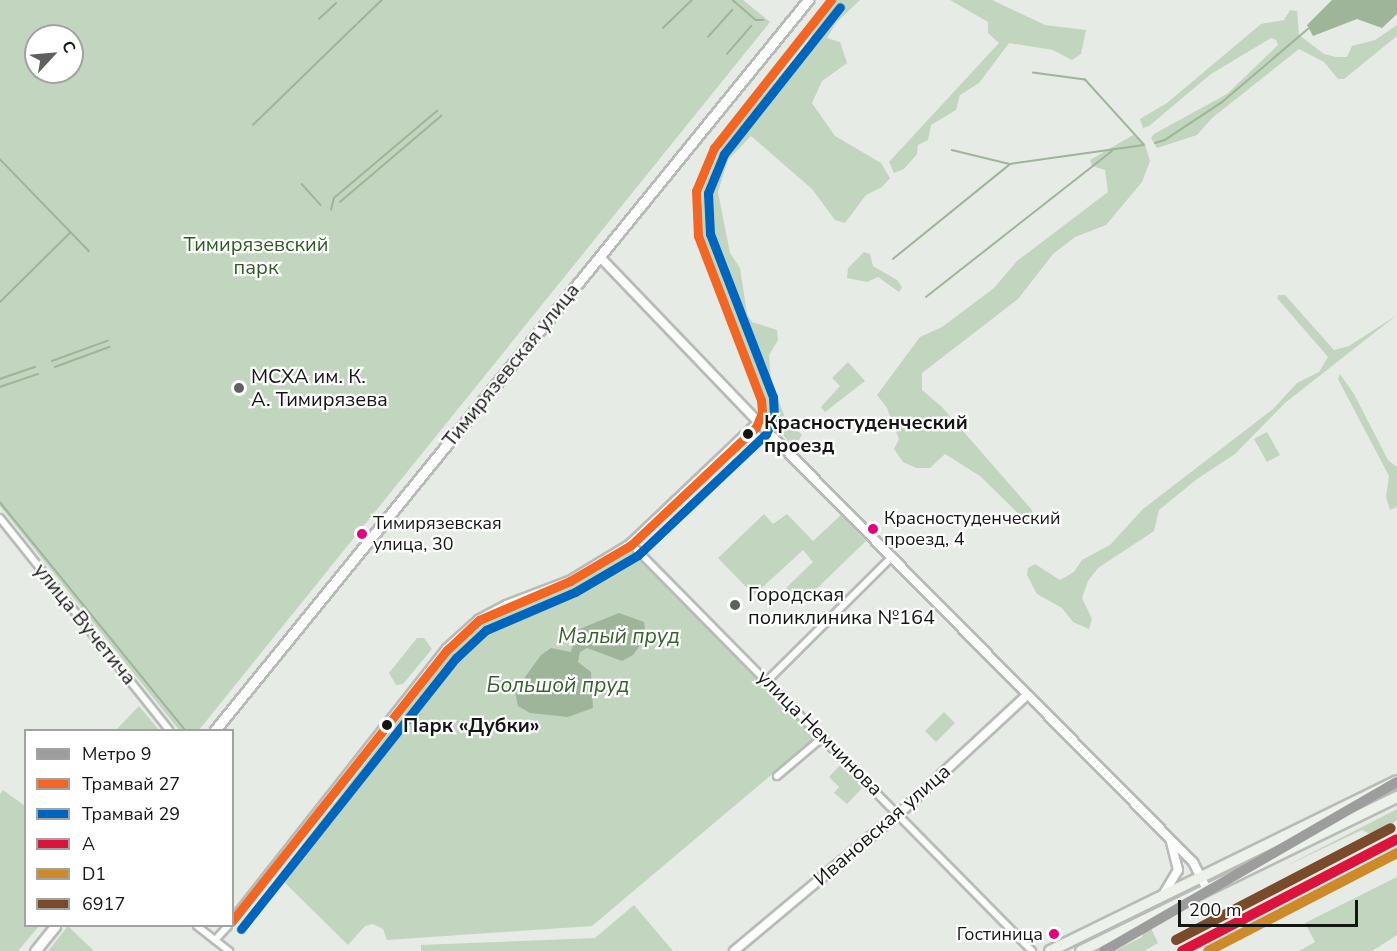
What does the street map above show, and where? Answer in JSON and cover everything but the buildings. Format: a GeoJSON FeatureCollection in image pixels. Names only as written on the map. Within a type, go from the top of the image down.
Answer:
{"type":"FeatureCollection","features":[{"type":"Feature","properties":{"kind":"main road","name":"Тимирязевская улица"},"geometry":{"type":"LineString","coordinates":[[216,729],[808,0]]}},
{"type":"Feature","properties":{"kind":"main road"},"geometry":{"type":"LineString","coordinates":[[1050,951],[1397,781]]}},
{"type":"Feature","properties":{"kind":"main road"},"geometry":{"type":"LineString","coordinates":[[1081,951],[1397,797]]}},
{"type":"Feature","properties":{"kind":"main road"},"geometry":{"type":"LineString","coordinates":[[35,951],[55,927]]}},
{"type":"Feature","properties":{"kind":"street"},"geometry":{"type":"LineString","coordinates":[[600,257],[757,422],[1170,838],[1193,862],[1207,889]]}},
{"type":"Feature","properties":{"kind":"street"},"geometry":{"type":"LineString","coordinates":[[234,917],[446,648],[478,619],[506,604],[569,579],[630,543],[757,422]]}},
{"type":"Feature","properties":{"kind":"street","name":"улица Вучетича"},"geometry":{"type":"LineString","coordinates":[[0,518],[168,729]]}},
{"type":"Feature","properties":{"kind":"street","name":"улица Немчинова"},"geometry":{"type":"LineString","coordinates":[[630,543],[900,813],[1032,951]]}},
{"type":"Feature","properties":{"kind":"street"},"geometry":{"type":"LineString","coordinates":[[767,681],[888,561]]}},
{"type":"Feature","properties":{"kind":"street","name":"Ивановская улица"},"geometry":{"type":"LineString","coordinates":[[734,951],[900,813],[1028,695]]}},
{"type":"Feature","properties":{"kind":"street"},"geometry":{"type":"LineString","coordinates":[[777,776],[823,737]]}},
{"type":"Feature","properties":{"kind":"street"},"geometry":{"type":"LineString","coordinates":[[1162,896],[1178,870],[1170,838]]}},
{"type":"Feature","properties":{"kind":"street"},"geometry":{"type":"LineString","coordinates":[[198,927],[229,951]]}},
{"type":"Feature","properties":{"kind":"street"},"geometry":{"type":"LineString","coordinates":[[216,940],[227,927]]}},
{"type":"Feature","properties":{"kind":"green space","name":"Тимирязевский парк"},"geometry":{"type":"Polygon","coordinates":[[[0,0],[743,0],[770,22],[200,729],[178,729],[0,506],[0,0]]]}},
{"type":"Feature","properties":{"kind":"green space"},"geometry":{"type":"Polygon","coordinates":[[[836,0],[860,0],[836,23],[827,38],[840,42],[847,63],[822,81],[812,103],[835,136],[881,163],[890,178],[882,187],[866,195],[845,223],[835,220],[812,189],[751,136],[728,160],[718,192],[730,253],[740,268],[747,314],[752,322],[777,330],[778,340],[769,355],[771,382],[785,417],[802,435],[799,440],[788,441],[767,416],[763,394],[709,259],[700,230],[703,190],[724,141],[808,43],[821,15],[836,0]]]}},
{"type":"Feature","properties":{"kind":"green space"},"geometry":{"type":"Polygon","coordinates":[[[950,0],[992,0],[1045,25],[1086,30],[1081,54],[1072,60],[1053,50],[1009,43],[979,83],[960,95],[956,110],[931,125],[928,140],[918,145],[917,154],[904,169],[894,173],[889,162],[999,43],[988,33],[988,22],[950,0]]]}},
{"type":"Feature","properties":{"kind":"green space"},"geometry":{"type":"Polygon","coordinates":[[[1290,10],[1297,11],[1299,35],[1324,54],[1336,57],[1347,57],[1352,46],[1375,40],[1397,25],[1397,36],[1344,79],[1338,79],[1324,62],[1299,49],[1212,118],[1197,135],[1157,148],[1151,138],[1154,134],[1227,94],[1278,45],[1276,40],[1271,38],[1211,74],[1149,126],[1143,128],[1140,119],[1167,103],[1261,24],[1284,20],[1290,10]]]}},
{"type":"Feature","properties":{"kind":"green space"},"geometry":{"type":"Polygon","coordinates":[[[1133,135],[1145,144],[1150,161],[1142,182],[1106,225],[1075,237],[1053,254],[1018,299],[922,373],[922,390],[942,407],[1031,509],[1035,516],[1027,522],[980,476],[945,454],[930,468],[916,468],[903,462],[894,449],[899,439],[887,408],[877,395],[920,337],[942,327],[994,288],[1017,261],[1108,192],[1105,170],[1092,166],[1090,160],[1133,135]]]}},
{"type":"Feature","properties":{"kind":"green space"},"geometry":{"type":"Polygon","coordinates":[[[864,252],[870,254],[873,266],[897,280],[902,287],[899,292],[878,277],[867,282],[847,278],[848,268],[864,252]]]}},
{"type":"Feature","properties":{"kind":"green space"},"geometry":{"type":"Polygon","coordinates":[[[1279,295],[1285,295],[1334,350],[1349,346],[1397,315],[1285,403],[1235,454],[1197,479],[1159,510],[1154,531],[1098,568],[1088,581],[1082,598],[1092,619],[1089,629],[1073,622],[1062,608],[1037,594],[1027,575],[1028,568],[1035,564],[1060,580],[1074,572],[1082,560],[1110,545],[1143,509],[1273,409],[1297,383],[1319,372],[1328,357],[1277,298],[1279,295]]]}},
{"type":"Feature","properties":{"kind":"green space"},"geometry":{"type":"Polygon","coordinates":[[[848,362],[865,381],[825,412],[821,407],[840,386],[832,378],[848,362]]]}},
{"type":"Feature","properties":{"kind":"green space"},"geometry":{"type":"Polygon","coordinates":[[[1340,374],[1354,394],[1388,460],[1397,467],[1397,507],[1390,510],[1386,497],[1389,476],[1338,379],[1340,374]]]}},
{"type":"Feature","properties":{"kind":"green space"},"geometry":{"type":"Polygon","coordinates":[[[1267,432],[1280,455],[1267,462],[1254,439],[1267,432]]]}},
{"type":"Feature","properties":{"kind":"green space"},"geometry":{"type":"Polygon","coordinates":[[[764,514],[773,524],[787,514],[813,541],[841,515],[866,541],[808,597],[794,597],[786,588],[813,562],[803,550],[754,595],[718,558],[764,514]]]}},
{"type":"Feature","properties":{"kind":"green space"},"geometry":{"type":"Polygon","coordinates":[[[628,549],[815,738],[592,926],[387,940],[383,929],[373,924],[365,926],[348,945],[278,876],[451,653],[481,622],[588,574],[628,549]]]}},
{"type":"Feature","properties":{"kind":"green space"},"geometry":{"type":"Polygon","coordinates":[[[417,638],[424,638],[432,649],[403,684],[396,685],[389,673],[417,638]]]}},
{"type":"Feature","properties":{"kind":"green space"},"geometry":{"type":"Polygon","coordinates":[[[139,706],[158,729],[117,729],[139,706]]]}},
{"type":"Feature","properties":{"kind":"green space"},"geometry":{"type":"Polygon","coordinates":[[[944,712],[955,723],[936,742],[925,731],[944,712]]]}},
{"type":"Feature","properties":{"kind":"green space"},"geometry":{"type":"Polygon","coordinates":[[[842,763],[865,785],[847,804],[834,793],[839,787],[829,777],[842,763]]]}},
{"type":"Feature","properties":{"kind":"green space"},"geometry":{"type":"Polygon","coordinates":[[[3,790],[24,805],[24,927],[38,927],[18,951],[0,951],[0,794],[3,790]]]}},
{"type":"Feature","properties":{"kind":"green space"},"geometry":{"type":"Polygon","coordinates":[[[1397,809],[1397,820],[1376,837],[1362,830],[1282,868],[1397,809]]]}},
{"type":"Feature","properties":{"kind":"green space"},"geometry":{"type":"Polygon","coordinates":[[[1397,877],[1397,935],[1372,951],[1299,951],[1315,942],[1305,923],[1397,877]]]}},
{"type":"Feature","properties":{"kind":"green space"},"geometry":{"type":"Polygon","coordinates":[[[634,905],[673,951],[421,951],[421,945],[595,938],[634,905]]]}},
{"type":"Feature","properties":{"kind":"green space"},"geometry":{"type":"Polygon","coordinates":[[[69,927],[94,951],[48,951],[69,927]]]}},
{"type":"Feature","properties":{"kind":"green space"},"geometry":{"type":"Polygon","coordinates":[[[1151,928],[1158,943],[1144,951],[1114,951],[1142,937],[1143,932],[1151,928]]]}},
{"type":"Feature","properties":{"kind":"water"},"geometry":{"type":"Polygon","coordinates":[[[1332,0],[1397,0],[1397,14],[1382,28],[1357,19],[1313,36],[1307,25],[1332,0]]]}},
{"type":"Feature","properties":{"kind":"water","name":"Большой пруд"},"geometry":{"type":"Polygon","coordinates":[[[619,613],[644,622],[646,637],[633,655],[622,661],[587,648],[580,652],[578,662],[591,672],[593,708],[568,717],[530,713],[518,706],[515,691],[541,655],[551,648],[571,652],[577,630],[619,613]]]}},
{"type":"Feature","properties":{"kind":"waterway"},"geometry":{"type":"LineString","coordinates":[[358,23],[382,0]]}},
{"type":"Feature","properties":{"kind":"waterway"},"geometry":{"type":"LineString","coordinates":[[663,28],[692,0]]}},
{"type":"Feature","properties":{"kind":"waterway"},"geometry":{"type":"LineString","coordinates":[[733,0],[756,20],[763,20]]}},
{"type":"Feature","properties":{"kind":"waterway"},"geometry":{"type":"LineString","coordinates":[[319,19],[336,3]]}},
{"type":"Feature","properties":{"kind":"waterway"},"geometry":{"type":"LineString","coordinates":[[708,37],[732,10]]}},
{"type":"Feature","properties":{"kind":"waterway"},"geometry":{"type":"LineString","coordinates":[[253,125],[356,25]]}},
{"type":"Feature","properties":{"kind":"waterway"},"geometry":{"type":"LineString","coordinates":[[727,54],[751,26]]}},
{"type":"Feature","properties":{"kind":"waterway"},"geometry":{"type":"LineString","coordinates":[[1155,143],[1165,140],[1221,103],[1308,29]]}},
{"type":"Feature","properties":{"kind":"waterway"},"geometry":{"type":"LineString","coordinates":[[952,150],[1010,164],[1144,145],[1085,80],[1033,73]]}},
{"type":"Feature","properties":{"kind":"waterway"},"geometry":{"type":"LineString","coordinates":[[331,210],[334,198],[437,111]]}},
{"type":"Feature","properties":{"kind":"waterway"},"geometry":{"type":"LineString","coordinates":[[340,202],[441,116]]}},
{"type":"Feature","properties":{"kind":"waterway"},"geometry":{"type":"LineString","coordinates":[[926,297],[1112,151]]}},
{"type":"Feature","properties":{"kind":"waterway"},"geometry":{"type":"LineString","coordinates":[[0,159],[89,251]]}},
{"type":"Feature","properties":{"kind":"waterway"},"geometry":{"type":"LineString","coordinates":[[893,259],[1009,165]]}},
{"type":"Feature","properties":{"kind":"waterway"},"geometry":{"type":"LineString","coordinates":[[302,184],[321,205]]}},
{"type":"Feature","properties":{"kind":"waterway"},"geometry":{"type":"LineString","coordinates":[[0,302],[70,233]]}},
{"type":"Feature","properties":{"kind":"waterway"},"geometry":{"type":"LineString","coordinates":[[52,361],[107,341]]}},
{"type":"Feature","properties":{"kind":"waterway"},"geometry":{"type":"LineString","coordinates":[[55,367],[109,347]]}},
{"type":"Feature","properties":{"kind":"waterway"},"geometry":{"type":"LineString","coordinates":[[0,379],[35,367]]}},
{"type":"Feature","properties":{"kind":"waterway"},"geometry":{"type":"LineString","coordinates":[[0,387],[38,374]]}},
{"type":"Feature","properties":{"kind":"waterway"},"geometry":{"type":"LineString","coordinates":[[0,502],[184,729]]}},
{"type":"Feature","properties":{"kind":"metro line","name":"9"},"geometry":{"type":"LineString","coordinates":[[1104,951],[1397,782]]}},
{"type":"Feature","properties":{"kind":"tram line","name":"27"},"geometry":{"type":"LineString","coordinates":[[234,918],[447,650],[479,620],[570,581],[631,545],[756,427],[762,413],[761,400],[698,236],[696,191],[714,148],[831,0]]}},
{"type":"Feature","properties":{"kind":"tram line","name":"29"},"geometry":{"type":"LineString","coordinates":[[241,929],[456,658],[486,630],[575,592],[638,555],[766,434],[774,416],[773,397],[710,234],[708,193],[724,154],[840,7]]}},
{"type":"Feature","properties":{"kind":"transit line","name":"6917"},"geometry":{"type":"LineString","coordinates":[[1176,940],[1391,828]]}},
{"type":"Feature","properties":{"kind":"transit line","name":"A"},"geometry":{"type":"LineString","coordinates":[[1182,951],[1397,839]]}},
{"type":"Feature","properties":{"kind":"transit line","name":"D1"},"geometry":{"type":"LineString","coordinates":[[1208,951],[1397,853]]}},
{"type":"Feature","properties":{"kind":"place","name":"МСХА им. К. А. Тимирязева"},"geometry":{"type":"Point","coordinates":[239,388]}},
{"type":"Feature","properties":{"kind":"place","name":"Красностуденческий проезд"},"geometry":{"type":"Point","coordinates":[748,434]}},
{"type":"Feature","properties":{"kind":"place","name":"Красностуденческий проезд, 4"},"geometry":{"type":"Point","coordinates":[873,529]}},
{"type":"Feature","properties":{"kind":"place","name":"Тимирязевская улица, 30"},"geometry":{"type":"Point","coordinates":[362,534]}},
{"type":"Feature","properties":{"kind":"place","name":"Городская поликлиника №164"},"geometry":{"type":"Point","coordinates":[735,605]}},
{"type":"Feature","properties":{"kind":"place","name":"Парк «Дубки»"},"geometry":{"type":"Point","coordinates":[387,725]}},
{"type":"Feature","properties":{"kind":"place","name":"Гостиница"},"geometry":{"type":"Point","coordinates":[1054,934]}},
{"type":"Feature","properties":{"kind":"water label","name":"Малый пруд"},"geometry":{"type":"Point","coordinates":[619,636]}}]}
